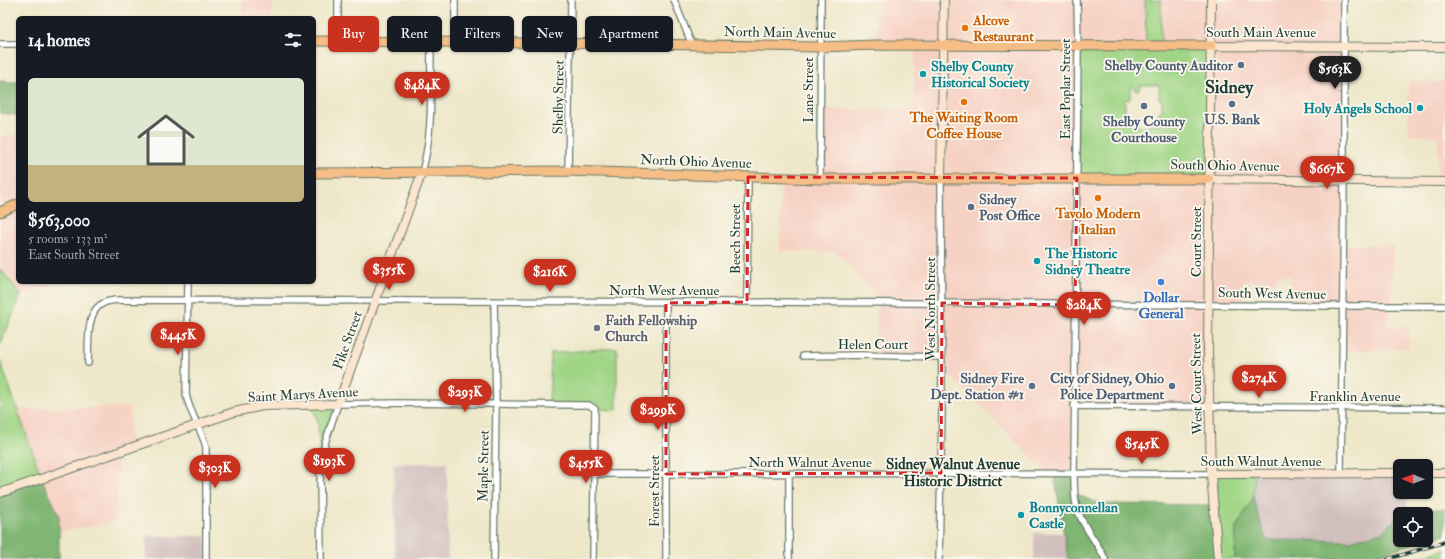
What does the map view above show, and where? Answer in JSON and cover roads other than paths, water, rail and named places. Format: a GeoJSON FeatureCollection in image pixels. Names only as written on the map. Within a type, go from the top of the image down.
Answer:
{"type":"FeatureCollection","features":[{"type":"Feature","properties":{"kind":"main road"},"geometry":{"type":"LineString","coordinates":[[941,179],[944,0]]}},
{"type":"Feature","properties":{"kind":"main road","name":"Court Street"},"geometry":{"type":"LineString","coordinates":[[1209,305],[1211,0]]}},
{"type":"Feature","properties":{"kind":"main road","name":"North Main Avenue"},"geometry":{"type":"LineString","coordinates":[[316,41],[328,41]]}},
{"type":"Feature","properties":{"kind":"main road","name":"North Main Avenue"},"geometry":{"type":"LineString","coordinates":[[577,44],[820,47],[876,45],[1078,46]]}},
{"type":"Feature","properties":{"kind":"main road","name":"South Main Avenue"},"geometry":{"type":"LineString","coordinates":[[1078,46],[1445,47]]}},
{"type":"Feature","properties":{"kind":"main road","name":"North Ohio Avenue"},"geometry":{"type":"LineString","coordinates":[[316,173],[568,171],[820,179],[1077,178]]}},
{"type":"Feature","properties":{"kind":"main road","name":"Pike Street"},"geometry":{"type":"LineString","coordinates":[[338,404],[422,172]]}},
{"type":"Feature","properties":{"kind":"main road","name":"South Ohio Avenue"},"geometry":{"type":"LineString","coordinates":[[1077,178],[1445,182]]}},
{"type":"Feature","properties":{"kind":"main road"},"geometry":{"type":"LineString","coordinates":[[0,212],[16,205]]}},
{"type":"Feature","properties":{"kind":"main road","name":"West Court Street"},"geometry":{"type":"LineString","coordinates":[[1209,305],[1209,407],[1211,474],[1218,559]]}},
{"type":"Feature","properties":{"kind":"main road","name":"Saint Marys Avenue"},"geometry":{"type":"LineString","coordinates":[[0,493],[234,412],[263,406],[338,404]]}},
{"type":"Feature","properties":{"kind":"main road","name":"South Walnut Avenue"},"geometry":{"type":"LineString","coordinates":[[1211,474],[1393,473]]}},
{"type":"Feature","properties":{"kind":"main road"},"geometry":{"type":"LineString","coordinates":[[1433,473],[1445,473]]}},
{"type":"Feature","properties":{"kind":"street"},"geometry":{"type":"LineString","coordinates":[[338,0],[338,16]]}},
{"type":"Feature","properties":{"kind":"street"},"geometry":{"type":"LineString","coordinates":[[455,0],[455,16]]}},
{"type":"Feature","properties":{"kind":"street","name":"Shelby Street"},"geometry":{"type":"LineString","coordinates":[[571,0],[571,16]]}},
{"type":"Feature","properties":{"kind":"street"},"geometry":{"type":"LineString","coordinates":[[674,0],[692,45]]}},
{"type":"Feature","properties":{"kind":"street","name":"Lane Street"},"geometry":{"type":"LineString","coordinates":[[820,179],[821,0]]}},
{"type":"Feature","properties":{"kind":"street","name":"East Poplar Street"},"geometry":{"type":"LineString","coordinates":[[1077,0],[1078,46],[1074,473],[1076,505],[1081,518],[1105,559]]}},
{"type":"Feature","properties":{"kind":"street"},"geometry":{"type":"LineString","coordinates":[[1341,474],[1344,0]]}},
{"type":"Feature","properties":{"kind":"street"},"geometry":{"type":"LineString","coordinates":[[0,44],[16,44]]}},
{"type":"Feature","properties":{"kind":"street"},"geometry":{"type":"LineString","coordinates":[[422,172],[428,152],[430,52]]}},
{"type":"Feature","properties":{"kind":"street","name":"Shelby Street"},"geometry":{"type":"LineString","coordinates":[[568,171],[571,52]]}},
{"type":"Feature","properties":{"kind":"street","name":"Beech Street"},"geometry":{"type":"LineString","coordinates":[[747,302],[748,177]]}},
{"type":"Feature","properties":{"kind":"street","name":"West North Street"},"geometry":{"type":"LineString","coordinates":[[940,559],[942,303],[941,179]]}},
{"type":"Feature","properties":{"kind":"street"},"geometry":{"type":"LineString","coordinates":[[188,284],[186,394],[188,403],[202,434],[206,447],[206,559]]}},
{"type":"Feature","properties":{"kind":"street","name":"North West Avenue"},"geometry":{"type":"LineString","coordinates":[[88,363],[90,320],[94,309],[103,302],[116,300],[942,303],[1075,305]]}},
{"type":"Feature","properties":{"kind":"street","name":"Maple Street"},"geometry":{"type":"LineString","coordinates":[[494,302],[496,404],[494,559]]}},
{"type":"Feature","properties":{"kind":"street","name":"Forest Street"},"geometry":{"type":"LineString","coordinates":[[666,303],[666,559]]}},
{"type":"Feature","properties":{"kind":"street","name":"South West Avenue"},"geometry":{"type":"LineString","coordinates":[[1075,305],[1445,306]]}},
{"type":"Feature","properties":{"kind":"street","name":"Helen Court"},"geometry":{"type":"LineString","coordinates":[[804,356],[860,355],[941,357]]}},
{"type":"Feature","properties":{"kind":"street","name":"Saint Marys Avenue"},"geometry":{"type":"LineString","coordinates":[[338,404],[400,403],[589,405],[595,409],[595,474]]}},
{"type":"Feature","properties":{"kind":"street"},"geometry":{"type":"LineString","coordinates":[[321,559],[320,468],[325,443],[338,404]]}},
{"type":"Feature","properties":{"kind":"street","name":"Franklin Avenue"},"geometry":{"type":"LineString","coordinates":[[1074,406],[1445,408]]}},
{"type":"Feature","properties":{"kind":"street","name":"North Walnut Avenue"},"geometry":{"type":"LineString","coordinates":[[595,474],[789,475],[1074,473]]}},
{"type":"Feature","properties":{"kind":"street","name":"South Walnut Avenue"},"geometry":{"type":"LineString","coordinates":[[1074,473],[1211,474]]}},
{"type":"Feature","properties":{"kind":"street"},"geometry":{"type":"LineString","coordinates":[[593,559],[595,474]]}},
{"type":"Feature","properties":{"kind":"street"},"geometry":{"type":"LineString","coordinates":[[789,475],[789,559]]}},
{"type":"Feature","properties":{"kind":"railway"},"geometry":{"type":"LineString","coordinates":[[1388,559],[1445,542]]}},
{"type":"Feature","properties":{"kind":"place","name":"Alcove Restaurant"},"geometry":{"type":"Point","coordinates":[965,28]}},
{"type":"Feature","properties":{"kind":"place","name":"Shelby County Auditor"},"geometry":{"type":"Point","coordinates":[1241,65]}},
{"type":"Feature","properties":{"kind":"place","name":"Shelby County Historical Society"},"geometry":{"type":"Point","coordinates":[923,74]}},
{"type":"Feature","properties":{"kind":"place","name":"The Waiting Room Coffee House"},"geometry":{"type":"Point","coordinates":[964,102]}},
{"type":"Feature","properties":{"kind":"place","name":"U.S. Bank"},"geometry":{"type":"Point","coordinates":[1232,104]}},
{"type":"Feature","properties":{"kind":"place","name":"Shelby County Courthouse"},"geometry":{"type":"Point","coordinates":[1144,106]}},
{"type":"Feature","properties":{"kind":"place","name":"Holy Angels School"},"geometry":{"type":"Point","coordinates":[1420,108]}},
{"type":"Feature","properties":{"kind":"place","name":"Tavolo Modern Italian"},"geometry":{"type":"Point","coordinates":[1098,198]}},
{"type":"Feature","properties":{"kind":"place","name":"Sidney Post Office"},"geometry":{"type":"Point","coordinates":[971,207]}},
{"type":"Feature","properties":{"kind":"place","name":"The Historic Sidney Theatre"},"geometry":{"type":"Point","coordinates":[1037,261]}},
{"type":"Feature","properties":{"kind":"place","name":"Dollar General"},"geometry":{"type":"Point","coordinates":[1161,282]}},
{"type":"Feature","properties":{"kind":"place","name":"Faith Fellowship Church"},"geometry":{"type":"Point","coordinates":[597,328]}},
{"type":"Feature","properties":{"kind":"place","name":"Sidney Fire Dept. Station #1"},"geometry":{"type":"Point","coordinates":[1032,386]}},
{"type":"Feature","properties":{"kind":"place","name":"City of Sidney, Ohio Police Department"},"geometry":{"type":"Point","coordinates":[1172,386]}},
{"type":"Feature","properties":{"kind":"place","name":"Bonnyconnellan Castle"},"geometry":{"type":"Point","coordinates":[1021,515]}},
{"type":"Feature","properties":{"kind":"district","name":"Sidney"},"geometry":{"type":"Point","coordinates":[1229,87]}},
{"type":"Feature","properties":{"kind":"district","name":"Sidney Walnut Avenue Historic District"},"geometry":{"type":"Point","coordinates":[953,472]}}]}
